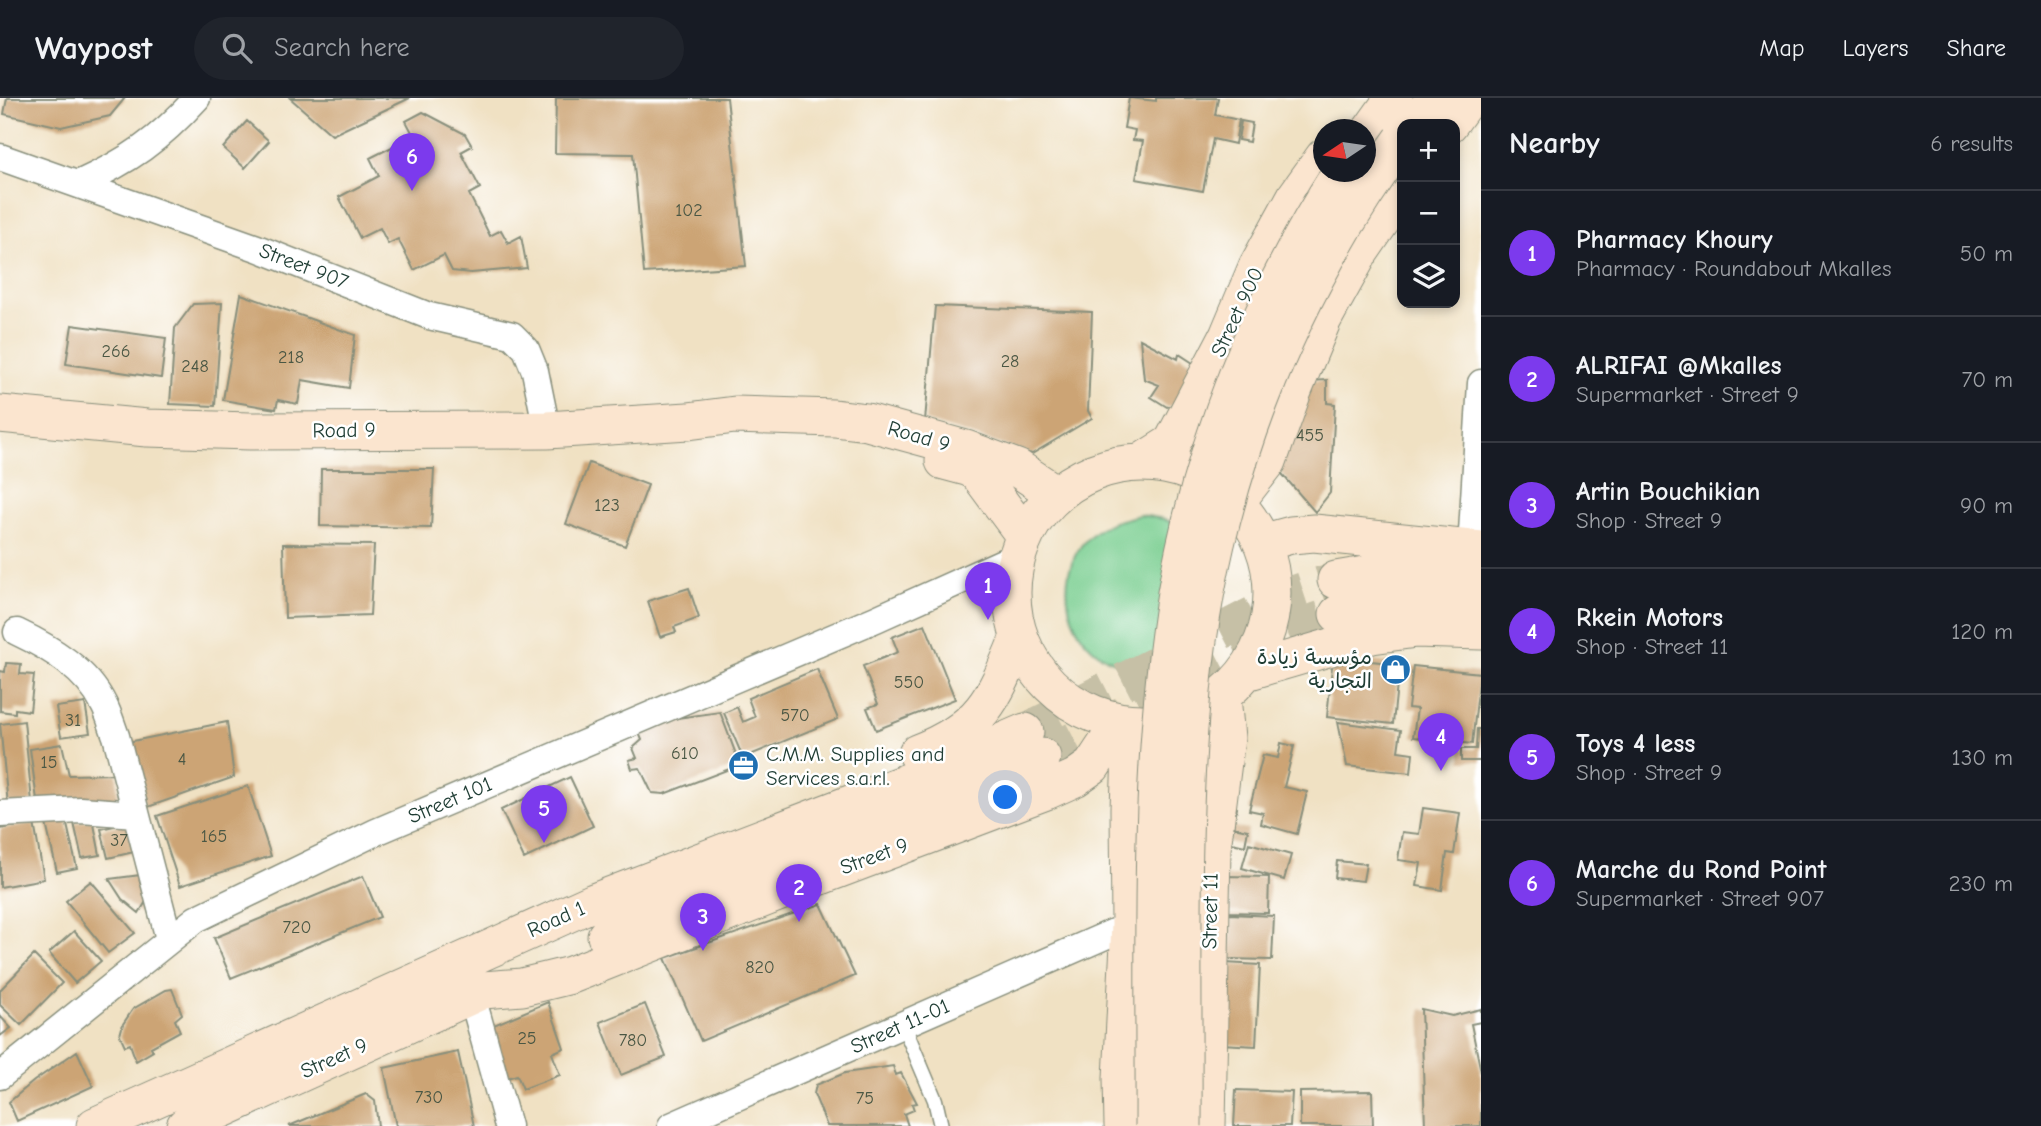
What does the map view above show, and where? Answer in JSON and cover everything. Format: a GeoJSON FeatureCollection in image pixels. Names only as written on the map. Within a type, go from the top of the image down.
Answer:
{"type":"FeatureCollection","features":[{"type":"Feature","properties":{"kind":"street"},"geometry":{"type":"LineString","coordinates":[[78,184],[116,167],[144,149],[197,98]]}},
{"type":"Feature","properties":{"kind":"street"},"geometry":{"type":"LineString","coordinates":[[1183,1126],[1185,860],[1191,704],[1202,616],[1217,535],[1243,443],[1303,303],[1345,224],[1370,184],[1387,118],[1436,98]]}},
{"type":"Feature","properties":{"kind":"street"},"geometry":{"type":"LineString","coordinates":[[1453,119],[1468,98]]}},
{"type":"Feature","properties":{"kind":"street","name":"Street 907"},"geometry":{"type":"LineString","coordinates":[[0,157],[257,248],[429,316],[512,335],[526,349],[535,371],[547,430]]}},
{"type":"Feature","properties":{"kind":"street","name":"Street 900"},"geometry":{"type":"LineString","coordinates":[[1145,460],[1172,443],[1228,336],[1257,267],[1296,195],[1313,172]]}},
{"type":"Feature","properties":{"kind":"street"},"geometry":{"type":"LineString","coordinates":[[1154,1126],[1156,846],[1163,705],[1177,593],[1199,492],[1239,370],[1270,298],[1308,223],[1335,182]]}},
{"type":"Feature","properties":{"kind":"street"},"geometry":{"type":"LineString","coordinates":[[1236,502],[1268,461],[1323,319],[1360,252],[1397,198]]}},
{"type":"Feature","properties":{"kind":"street"},"geometry":{"type":"LineString","coordinates":[[1478,558],[1481,383]]}},
{"type":"Feature","properties":{"kind":"street","name":"Road 9"},"geometry":{"type":"LineString","coordinates":[[0,414],[206,431],[547,430],[688,421],[735,415],[823,418],[867,422],[966,449],[1017,468],[1056,494]]}},
{"type":"Feature","properties":{"kind":"street","name":"Road 9"},"geometry":{"type":"LineString","coordinates":[[688,421],[847,437],[970,468],[985,481],[1020,546]]}},
{"type":"Feature","properties":{"kind":"street"},"geometry":{"type":"LineString","coordinates":[[1234,684],[1267,632],[1272,587],[1262,543],[1251,521],[1236,502],[1208,480],[1145,460],[1092,471],[1056,494],[1038,513],[1020,546],[1011,597],[1019,637],[1041,677],[1077,707],[1126,723],[1180,719],[1234,684],[1372,635],[1416,629],[1481,631]]}},
{"type":"Feature","properties":{"kind":"street"},"geometry":{"type":"LineString","coordinates":[[1262,543],[1291,535],[1314,533],[1478,558]]}},
{"type":"Feature","properties":{"kind":"street","name":"Street 101"},"geometry":{"type":"LineString","coordinates":[[0,1076],[196,919],[376,832],[876,619],[1020,546]]}},
{"type":"Feature","properties":{"kind":"street"},"geometry":{"type":"LineString","coordinates":[[1478,558],[1422,570],[1389,571],[1337,597],[1374,605],[1418,600],[1481,603]]}},
{"type":"Feature","properties":{"kind":"street"},"geometry":{"type":"LineString","coordinates":[[17,632],[61,655],[88,682],[104,704],[116,736],[169,939]]}},
{"type":"Feature","properties":{"kind":"street"},"geometry":{"type":"LineString","coordinates":[[468,957],[582,889],[787,803],[943,743],[964,730],[983,711],[996,691],[1019,637]]}},
{"type":"Feature","properties":{"kind":"street","name":"Street 11"},"geometry":{"type":"LineString","coordinates":[[1207,1126],[1212,849],[1234,684]]}},
{"type":"Feature","properties":{"kind":"street"},"geometry":{"type":"LineString","coordinates":[[1123,1126],[1122,1078],[1129,925],[1126,723]]}},
{"type":"Feature","properties":{"kind":"street","name":"Street 9"},"geometry":{"type":"LineString","coordinates":[[478,993],[522,987],[571,975],[818,877],[1046,791],[1075,778],[1092,766],[1126,723]]}},
{"type":"Feature","properties":{"kind":"street","name":"Street 9"},"geometry":{"type":"LineString","coordinates":[[185,1126],[1033,744]]}},
{"type":"Feature","properties":{"kind":"street","name":"Road 1"},"geometry":{"type":"LineString","coordinates":[[94,1126],[594,902],[931,773],[1033,744]]}},
{"type":"Feature","properties":{"kind":"street"},"geometry":{"type":"LineString","coordinates":[[0,814],[81,810],[136,814]]}},
{"type":"Feature","properties":{"kind":"street","name":"Street 11-01"},"geometry":{"type":"LineString","coordinates":[[671,1126],[1129,925]]}},
{"type":"Feature","properties":{"kind":"street"},"geometry":{"type":"LineString","coordinates":[[478,993],[508,1126]]}},
{"type":"Feature","properties":{"kind":"lane"},"geometry":{"type":"LineString","coordinates":[[903,1024],[935,1100],[941,1126]]}},
{"type":"Feature","properties":{"kind":"green space"},"geometry":{"type":"Polygon","coordinates":[[[1140,515],[1164,519],[1187,531],[1156,665],[1120,663],[1108,659],[1092,648],[1080,634],[1068,599],[1072,562],[1081,546],[1105,526],[1140,515]]]}},
{"type":"Feature","properties":{"kind":"building"},"geometry":{"type":"Polygon","coordinates":[[[7,98],[125,98],[110,116],[61,127],[4,114],[7,98]]]}},
{"type":"Feature","properties":{"kind":"building"},"geometry":{"type":"Polygon","coordinates":[[[290,98],[410,98],[332,135],[290,98]]]}},
{"type":"Feature","properties":{"kind":"building"},"geometry":{"type":"Polygon","coordinates":[[[556,98],[727,98],[746,266],[644,273],[633,154],[555,153],[556,98]]]}},
{"type":"Feature","properties":{"kind":"building"},"geometry":{"type":"Polygon","coordinates":[[[1129,98],[1156,101],[1156,98],[1218,98],[1215,115],[1239,120],[1235,144],[1213,139],[1203,191],[1136,179],[1143,141],[1133,140],[1135,130],[1124,128],[1129,98]]]}},
{"type":"Feature","properties":{"kind":"building"},"geometry":{"type":"Polygon","coordinates":[[[423,112],[465,134],[472,146],[461,152],[480,188],[469,194],[490,236],[501,230],[508,243],[521,236],[527,268],[471,273],[452,271],[444,255],[414,270],[398,239],[388,244],[380,228],[360,238],[339,197],[379,176],[370,158],[414,136],[406,121],[423,112]]]}},
{"type":"Feature","properties":{"kind":"building"},"geometry":{"type":"Polygon","coordinates":[[[247,121],[269,141],[245,168],[223,148],[247,121]]]}},
{"type":"Feature","properties":{"kind":"building"},"geometry":{"type":"Polygon","coordinates":[[[1241,121],[1252,123],[1249,142],[1238,140],[1241,121]]]}},
{"type":"Feature","properties":{"kind":"building"},"geometry":{"type":"Polygon","coordinates":[[[241,294],[355,335],[349,388],[302,380],[298,404],[278,400],[276,409],[223,400],[241,294]]]}},
{"type":"Feature","properties":{"kind":"building"},"geometry":{"type":"Polygon","coordinates":[[[222,303],[215,406],[170,404],[175,328],[193,304],[222,303]]]}},
{"type":"Feature","properties":{"kind":"building"},"geometry":{"type":"Polygon","coordinates":[[[935,306],[1092,312],[1088,411],[1092,418],[1032,454],[925,421],[935,306]]]}},
{"type":"Feature","properties":{"kind":"building"},"geometry":{"type":"Polygon","coordinates":[[[72,325],[166,338],[161,378],[66,364],[72,325]]]}},
{"type":"Feature","properties":{"kind":"building"},"geometry":{"type":"Polygon","coordinates":[[[1140,339],[1178,359],[1179,354],[1193,363],[1195,372],[1175,404],[1167,407],[1151,397],[1159,385],[1144,379],[1140,339]]]}},
{"type":"Feature","properties":{"kind":"building"},"geometry":{"type":"Polygon","coordinates":[[[1327,380],[1327,403],[1335,404],[1330,493],[1315,512],[1276,467],[1308,381],[1327,380]]]}},
{"type":"Feature","properties":{"kind":"building"},"geometry":{"type":"Polygon","coordinates":[[[589,463],[648,485],[625,546],[566,524],[589,463]]]}},
{"type":"Feature","properties":{"kind":"building"},"geometry":{"type":"Polygon","coordinates":[[[321,469],[434,469],[431,528],[320,526],[321,469]]]}},
{"type":"Feature","properties":{"kind":"building"},"geometry":{"type":"Polygon","coordinates":[[[283,544],[374,545],[370,615],[285,618],[283,544]]]}},
{"type":"Feature","properties":{"kind":"building"},"geometry":{"type":"Polygon","coordinates":[[[689,588],[699,618],[674,627],[676,632],[660,637],[648,601],[689,588]]]}},
{"type":"Feature","properties":{"kind":"building"},"geometry":{"type":"Polygon","coordinates":[[[925,624],[955,699],[876,730],[867,708],[878,704],[863,666],[898,652],[892,637],[925,624]]]}},
{"type":"Feature","properties":{"kind":"building"},"geometry":{"type":"Polygon","coordinates":[[[1333,657],[1399,664],[1393,724],[1327,717],[1333,657]]]}},
{"type":"Feature","properties":{"kind":"building"},"geometry":{"type":"Polygon","coordinates":[[[6,663],[21,664],[20,674],[34,675],[30,711],[0,711],[0,671],[5,672],[6,663]]]}},
{"type":"Feature","properties":{"kind":"building"},"geometry":{"type":"Polygon","coordinates":[[[1413,666],[1480,673],[1472,744],[1413,737],[1417,709],[1408,708],[1413,666]]]}},
{"type":"Feature","properties":{"kind":"building"},"geometry":{"type":"Polygon","coordinates":[[[817,669],[838,719],[743,758],[724,713],[737,707],[743,722],[755,717],[748,698],[817,669]]]}},
{"type":"Feature","properties":{"kind":"building"},"geometry":{"type":"Polygon","coordinates":[[[85,703],[90,733],[61,737],[56,707],[85,703]]]}},
{"type":"Feature","properties":{"kind":"building"},"geometry":{"type":"Polygon","coordinates":[[[720,712],[740,765],[664,794],[652,793],[640,768],[632,769],[629,760],[637,758],[633,748],[642,740],[637,728],[670,719],[720,712]]]}},
{"type":"Feature","properties":{"kind":"building"},"geometry":{"type":"Polygon","coordinates":[[[24,721],[32,802],[8,805],[0,724],[24,721]]]}},
{"type":"Feature","properties":{"kind":"building"},"geometry":{"type":"Polygon","coordinates":[[[227,722],[234,777],[145,808],[128,742],[227,722]]]}},
{"type":"Feature","properties":{"kind":"building"},"geometry":{"type":"Polygon","coordinates":[[[1338,722],[1401,730],[1398,751],[1413,753],[1411,773],[1347,766],[1338,722]]]}},
{"type":"Feature","properties":{"kind":"building"},"geometry":{"type":"Polygon","coordinates":[[[1477,729],[1481,729],[1481,761],[1461,761],[1461,749],[1476,749],[1477,729]]]}},
{"type":"Feature","properties":{"kind":"building"},"geometry":{"type":"Polygon","coordinates":[[[1281,743],[1294,746],[1284,787],[1307,792],[1297,834],[1261,824],[1263,813],[1249,810],[1263,755],[1278,758],[1281,743]]]}},
{"type":"Feature","properties":{"kind":"building"},"geometry":{"type":"Polygon","coordinates":[[[62,744],[69,775],[117,774],[118,802],[37,800],[30,749],[62,744]]]}},
{"type":"Feature","properties":{"kind":"building"},"geometry":{"type":"Polygon","coordinates":[[[570,777],[593,826],[524,859],[501,810],[570,777]]]}},
{"type":"Feature","properties":{"kind":"building"},"geometry":{"type":"Polygon","coordinates":[[[248,786],[271,856],[180,886],[157,816],[248,786]]]}},
{"type":"Feature","properties":{"kind":"building"},"geometry":{"type":"Polygon","coordinates":[[[1230,807],[1237,808],[1233,827],[1248,830],[1245,846],[1223,841],[1230,807]]]}},
{"type":"Feature","properties":{"kind":"building"},"geometry":{"type":"Polygon","coordinates":[[[1423,808],[1460,813],[1454,854],[1447,853],[1442,890],[1417,886],[1421,863],[1398,860],[1402,832],[1419,834],[1423,808]]]}},
{"type":"Feature","properties":{"kind":"building"},"geometry":{"type":"Polygon","coordinates":[[[65,816],[77,868],[57,872],[45,819],[65,816]]]}},
{"type":"Feature","properties":{"kind":"building"},"geometry":{"type":"Polygon","coordinates":[[[93,819],[100,855],[82,858],[74,823],[93,819]]]}},
{"type":"Feature","properties":{"kind":"building"},"geometry":{"type":"Polygon","coordinates":[[[131,822],[138,851],[108,858],[101,829],[131,822]]]}},
{"type":"Feature","properties":{"kind":"building"},"geometry":{"type":"Polygon","coordinates":[[[34,823],[44,879],[0,887],[0,829],[34,823]]]}},
{"type":"Feature","properties":{"kind":"building"},"geometry":{"type":"Polygon","coordinates":[[[1249,843],[1291,855],[1284,880],[1242,868],[1249,843]]]}},
{"type":"Feature","properties":{"kind":"building"},"geometry":{"type":"Polygon","coordinates":[[[1337,861],[1366,864],[1363,881],[1335,878],[1337,861]]]}},
{"type":"Feature","properties":{"kind":"building"},"geometry":{"type":"Polygon","coordinates":[[[149,874],[150,895],[139,913],[122,899],[109,879],[149,874]]]}},
{"type":"Feature","properties":{"kind":"building"},"geometry":{"type":"Polygon","coordinates":[[[363,876],[380,917],[231,978],[214,938],[363,876]]]}},
{"type":"Feature","properties":{"kind":"building"},"geometry":{"type":"Polygon","coordinates":[[[1226,876],[1269,877],[1268,913],[1225,912],[1226,876]]]}},
{"type":"Feature","properties":{"kind":"building"},"geometry":{"type":"Polygon","coordinates":[[[91,881],[135,933],[108,953],[66,901],[91,881]]]}},
{"type":"Feature","properties":{"kind":"building"},"geometry":{"type":"Polygon","coordinates":[[[821,904],[855,976],[701,1041],[665,958],[821,904]]]}},
{"type":"Feature","properties":{"kind":"building"},"geometry":{"type":"Polygon","coordinates":[[[1229,914],[1274,916],[1272,960],[1227,959],[1229,914]]]}},
{"type":"Feature","properties":{"kind":"building"},"geometry":{"type":"Polygon","coordinates":[[[74,931],[101,961],[75,983],[49,953],[74,931]]]}},
{"type":"Feature","properties":{"kind":"building"},"geometry":{"type":"Polygon","coordinates":[[[34,955],[62,983],[21,1025],[0,1005],[0,990],[34,955]]]}},
{"type":"Feature","properties":{"kind":"building"},"geometry":{"type":"Polygon","coordinates":[[[1225,963],[1260,965],[1256,1046],[1221,1044],[1225,963]]]}},
{"type":"Feature","properties":{"kind":"building"},"geometry":{"type":"Polygon","coordinates":[[[172,989],[182,1014],[175,1020],[180,1031],[151,1047],[153,1051],[136,1061],[130,1044],[125,1046],[120,1035],[123,1024],[133,1009],[172,989]]]}},
{"type":"Feature","properties":{"kind":"building"},"geometry":{"type":"Polygon","coordinates":[[[548,1002],[564,1048],[552,1053],[560,1075],[523,1089],[517,1075],[507,1078],[489,1027],[548,1002]]]}},
{"type":"Feature","properties":{"kind":"building"},"geometry":{"type":"Polygon","coordinates":[[[645,1004],[666,1057],[621,1075],[600,1022],[645,1004]]]}},
{"type":"Feature","properties":{"kind":"building"},"geometry":{"type":"Polygon","coordinates":[[[1421,1009],[1452,1016],[1481,1009],[1481,1022],[1471,1024],[1481,1072],[1481,1126],[1425,1126],[1421,1009]]]}},
{"type":"Feature","properties":{"kind":"building"},"geometry":{"type":"Polygon","coordinates":[[[0,1016],[11,1028],[0,1036],[0,1016]]]}},
{"type":"Feature","properties":{"kind":"building"},"geometry":{"type":"Polygon","coordinates":[[[77,1051],[93,1086],[17,1121],[9,1102],[77,1051]]]}},
{"type":"Feature","properties":{"kind":"building"},"geometry":{"type":"Polygon","coordinates":[[[458,1052],[474,1126],[396,1126],[384,1068],[458,1052]]]}},
{"type":"Feature","properties":{"kind":"building"},"geometry":{"type":"Polygon","coordinates":[[[893,1066],[896,1075],[901,1073],[917,1103],[912,1104],[914,1110],[904,1114],[908,1126],[827,1126],[814,1094],[816,1085],[845,1073],[893,1066]]]}},
{"type":"Feature","properties":{"kind":"building"},"geometry":{"type":"Polygon","coordinates":[[[1236,1090],[1292,1092],[1290,1126],[1234,1126],[1236,1090]]]}},
{"type":"Feature","properties":{"kind":"building"},"geometry":{"type":"Polygon","coordinates":[[[1372,1091],[1373,1126],[1300,1126],[1300,1092],[1372,1091]]]}},
{"type":"Feature","properties":{"kind":"building"},"geometry":{"type":"Polygon","coordinates":[[[366,1094],[375,1101],[378,1126],[289,1126],[366,1094]]]}},
{"type":"Feature","properties":{"kind":"tunnel"},"geometry":{"type":"LineString","coordinates":[[1025,732],[1296,593],[1336,580]]}},
{"type":"Feature","properties":{"kind":"tunnel"},"geometry":{"type":"LineString","coordinates":[[1042,757],[1232,658],[1298,627],[1338,614]]}},
{"type":"Feature","properties":{"kind":"place","name":"Marche du Rond Point"},"geometry":{"type":"Point","coordinates":[412,191]}},
{"type":"Feature","properties":{"kind":"place","name":"Pharmacy Khoury"},"geometry":{"type":"Point","coordinates":[988,620]}},
{"type":"Feature","properties":{"kind":"place","name":"مؤسسة زيادة التجارية"},"geometry":{"type":"Point","coordinates":[1395,669]}},
{"type":"Feature","properties":{"kind":"place","name":"C.M.M. Supplies and Services s.a.r.l."},"geometry":{"type":"Point","coordinates":[743,766]}},
{"type":"Feature","properties":{"kind":"place","name":"Rkein Motors"},"geometry":{"type":"Point","coordinates":[1441,771]}},
{"type":"Feature","properties":{"kind":"place","name":"Toys 4 less"},"geometry":{"type":"Point","coordinates":[544,843]}},
{"type":"Feature","properties":{"kind":"place","name":"ALRIFAI @Mkalles"},"geometry":{"type":"Point","coordinates":[799,922]}},
{"type":"Feature","properties":{"kind":"place","name":"Artin Bouchikian"},"geometry":{"type":"Point","coordinates":[703,951]}}]}
